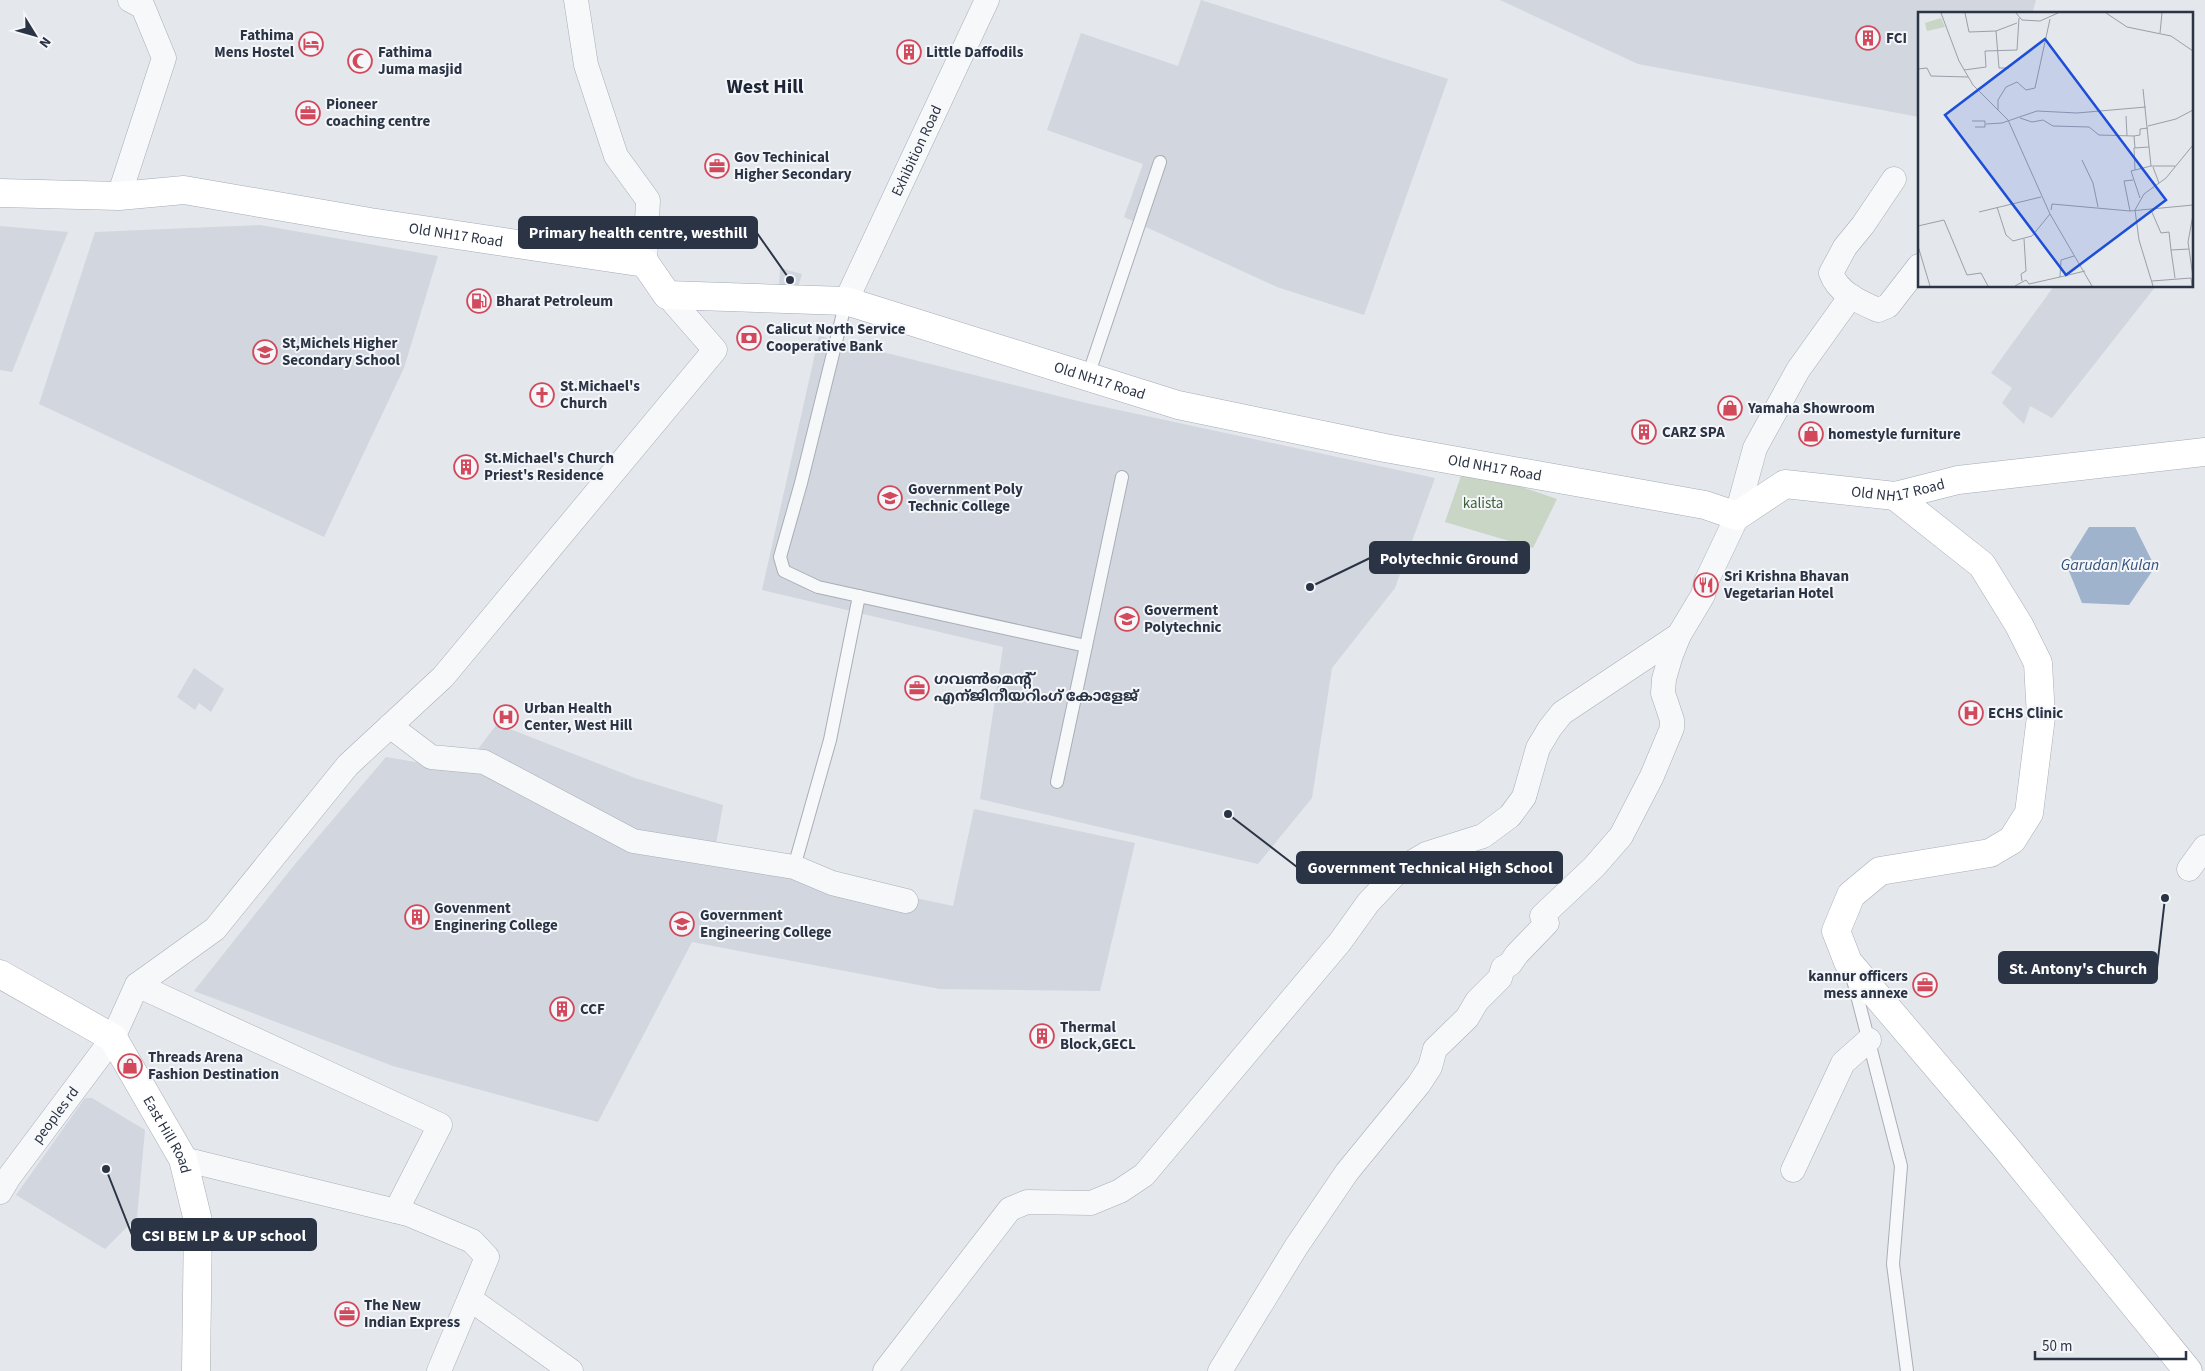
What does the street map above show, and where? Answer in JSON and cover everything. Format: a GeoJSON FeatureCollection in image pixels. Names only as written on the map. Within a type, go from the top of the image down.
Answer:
{"type":"FeatureCollection","features":[{"type":"Feature","properties":{"kind":"main road","name":"Old NH17 Road"},"geometry":{"type":"LineString","coordinates":[[0,193],[119,196],[184,190],[370,222],[645,263]]}},
{"type":"Feature","properties":{"kind":"main road"},"geometry":{"type":"LineString","coordinates":[[645,263],[667,295]]}},
{"type":"Feature","properties":{"kind":"main road","name":"Old NH17 Road"},"geometry":{"type":"LineString","coordinates":[[667,295],[846,301],[1178,405],[1385,448],[1705,505],[1737,516],[1785,484],[1895,496],[1958,480],[2205,452]]}},
{"type":"Feature","properties":{"kind":"main road"},"geometry":{"type":"LineString","coordinates":[[1895,496],[1982,565],[2019,625],[2038,662],[2041,717],[2029,814],[2012,840],[1990,853],[1880,871],[1851,896],[1836,931],[1848,962],[2003,1144],[2188,1371]]}},
{"type":"Feature","properties":{"kind":"main road"},"geometry":{"type":"LineString","coordinates":[[0,974],[113,1038]]}},
{"type":"Feature","properties":{"kind":"main road","name":"East Hill Road"},"geometry":{"type":"LineString","coordinates":[[113,1038],[183,1159],[198,1221],[196,1371]]}},
{"type":"Feature","properties":{"kind":"street"},"geometry":{"type":"LineString","coordinates":[[119,196],[164,58],[143,7],[130,0]]}},
{"type":"Feature","properties":{"kind":"street"},"geometry":{"type":"LineString","coordinates":[[576,0],[586,64],[616,156],[648,200],[645,263]]}},
{"type":"Feature","properties":{"kind":"street","name":"Exhibition Road"},"geometry":{"type":"LineString","coordinates":[[846,301],[987,0]]}},
{"type":"Feature","properties":{"kind":"street"},"geometry":{"type":"LineString","coordinates":[[1894,178],[1833,267],[1831,273],[1834,282],[1851,296],[1866,306],[1878,310],[1888,306],[1918,267]]}},
{"type":"Feature","properties":{"kind":"street"},"geometry":{"type":"LineString","coordinates":[[137,986],[216,930],[348,765],[443,677],[715,350],[667,295]]}},
{"type":"Feature","properties":{"kind":"street"},"geometry":{"type":"LineString","coordinates":[[1220,1371],[1296,1247],[1347,1172],[1420,1084],[1430,1067],[1435,1048],[1467,1018],[1477,1001],[1500,978],[1503,968],[1510,964],[1516,954],[1547,923],[1542,916],[1594,867],[1625,829],[1652,776],[1672,728],[1672,720],[1664,693],[1664,682],[1671,654],[1679,635],[1704,595],[1706,582],[1737,516],[1755,448],[1772,414],[1798,370],[1851,296]]}},
{"type":"Feature","properties":{"kind":"street"},"geometry":{"type":"LineString","coordinates":[[885,1371],[1010,1209],[1027,1202],[1091,1203],[1120,1191],[1144,1175],[1340,942],[1368,904],[1399,870],[1426,854],[1483,836],[1510,816],[1524,797],[1538,748],[1550,728],[1562,714],[1679,635]]}},
{"type":"Feature","properties":{"kind":"street"},"geometry":{"type":"LineString","coordinates":[[390,726],[431,757],[484,762],[633,841],[794,867],[832,883],[906,901]]}},
{"type":"Feature","properties":{"kind":"street"},"geometry":{"type":"LineString","coordinates":[[2189,869],[2205,847]]}},
{"type":"Feature","properties":{"kind":"street"},"geometry":{"type":"LineString","coordinates":[[137,986],[440,1125],[396,1211]]}},
{"type":"Feature","properties":{"kind":"street","name":"peoples rd"},"geometry":{"type":"LineString","coordinates":[[3,1181],[113,1038],[137,986]]}},
{"type":"Feature","properties":{"kind":"street"},"geometry":{"type":"LineString","coordinates":[[1793,1170],[1843,1063],[1869,1040]]}},
{"type":"Feature","properties":{"kind":"street"},"geometry":{"type":"LineString","coordinates":[[183,1159],[408,1214],[472,1241],[487,1257],[439,1371]]}},
{"type":"Feature","properties":{"kind":"street"},"geometry":{"type":"LineString","coordinates":[[470,1299],[571,1371]]}},
{"type":"Feature","properties":{"kind":"lane"},"geometry":{"type":"LineString","coordinates":[[1088,376],[1160,162]]}},
{"type":"Feature","properties":{"kind":"lane"},"geometry":{"type":"LineString","coordinates":[[846,301],[801,484],[780,557],[784,571],[818,587],[1086,646]]}},
{"type":"Feature","properties":{"kind":"lane"},"geometry":{"type":"LineString","coordinates":[[1058,782],[1122,477]]}},
{"type":"Feature","properties":{"kind":"lane"},"geometry":{"type":"LineString","coordinates":[[794,867],[830,740],[859,596]]}},
{"type":"Feature","properties":{"kind":"lane"},"geometry":{"type":"LineString","coordinates":[[1848,962],[1901,1166],[1893,1264],[1907,1371]]}},
{"type":"Feature","properties":{"kind":"shaded area"},"geometry":{"type":"Polygon","coordinates":[[[1201,0],[1448,79],[1364,315],[1277,287],[1124,217],[1143,164],[1047,130],[1081,33],[1178,66],[1201,0]]]}},
{"type":"Feature","properties":{"kind":"shaded area"},"geometry":{"type":"Polygon","coordinates":[[[1500,0],[2036,0],[2033,12],[1918,12],[1918,117],[1638,64],[1500,0]]]}},
{"type":"Feature","properties":{"kind":"shaded area"},"geometry":{"type":"Polygon","coordinates":[[[260,225],[438,256],[404,368],[324,537],[39,404],[95,232],[260,225]]]}},
{"type":"Feature","properties":{"kind":"shaded area"},"geometry":{"type":"Polygon","coordinates":[[[0,226],[68,232],[12,372],[0,370],[0,226]]]}},
{"type":"Feature","properties":{"kind":"shaded area"},"geometry":{"type":"Polygon","coordinates":[[[780,268],[802,274],[798,288],[779,286],[780,268]]]}},
{"type":"Feature","properties":{"kind":"shaded area"},"geometry":{"type":"Polygon","coordinates":[[[2053,288],[2154,288],[2052,418],[2030,406],[2024,424],[2002,403],[2012,388],[1991,373],[2053,288]]]}},
{"type":"Feature","properties":{"kind":"shaded area","name":"Goverment Polytechnic"},"geometry":{"type":"Polygon","coordinates":[[[819,336],[1086,403],[1435,478],[1395,588],[1332,668],[1312,798],[1258,864],[980,799],[1003,647],[762,590],[819,336]]]}},
{"type":"Feature","properties":{"kind":"shaded area"},"geometry":{"type":"Polygon","coordinates":[[[194,668],[224,689],[211,712],[199,703],[195,710],[177,697],[194,668]]]}},
{"type":"Feature","properties":{"kind":"shaded area","name":"Government Engineering College"},"geometry":{"type":"Polygon","coordinates":[[[497,724],[635,778],[723,805],[714,855],[953,906],[974,809],[1135,843],[1100,991],[940,989],[692,942],[598,1122],[393,1066],[194,991],[295,864],[386,757],[462,770],[497,724]]]}},
{"type":"Feature","properties":{"kind":"shaded area"},"geometry":{"type":"Polygon","coordinates":[[[85,1098],[92,1098],[145,1130],[137,1217],[105,1249],[16,1195],[85,1098]]]}},
{"type":"Feature","properties":{"kind":"green space","name":"kalista"},"geometry":{"type":"Polygon","coordinates":[[[1464,467],[1557,499],[1533,548],[1445,522],[1464,467]]]}},
{"type":"Feature","properties":{"kind":"water","name":"Garudan Kulan"},"geometry":{"type":"Polygon","coordinates":[[[2089,527],[2135,527],[2155,567],[2129,605],[2082,603],[2066,564],[2089,527]]]}},
{"type":"Feature","properties":{"kind":"place","name":"FCI"},"geometry":{"type":"Point","coordinates":[1868,38]}},
{"type":"Feature","properties":{"kind":"place","name":"Fathima Mens Hostel"},"geometry":{"type":"Point","coordinates":[311,44]}},
{"type":"Feature","properties":{"kind":"place","name":"Little Daffodils"},"geometry":{"type":"Point","coordinates":[909,52]}},
{"type":"Feature","properties":{"kind":"place","name":"Fathima Juma masjid"},"geometry":{"type":"Point","coordinates":[360,61]}},
{"type":"Feature","properties":{"kind":"place","name":"Pioneer coaching centre"},"geometry":{"type":"Point","coordinates":[308,113]}},
{"type":"Feature","properties":{"kind":"place","name":"Gov Techinical Higher Secondary"},"geometry":{"type":"Point","coordinates":[717,166]}},
{"type":"Feature","properties":{"kind":"place","name":"Primary health centre, westhill"},"geometry":{"type":"Point","coordinates":[790,280]}},
{"type":"Feature","properties":{"kind":"place","name":"Bharat Petroleum"},"geometry":{"type":"Point","coordinates":[479,301]}},
{"type":"Feature","properties":{"kind":"place","name":"Calicut North Service Cooperative Bank"},"geometry":{"type":"Point","coordinates":[749,338]}},
{"type":"Feature","properties":{"kind":"place","name":"St,Michels Higher Secondary School"},"geometry":{"type":"Point","coordinates":[265,352]}},
{"type":"Feature","properties":{"kind":"place","name":"St.Michael's Church"},"geometry":{"type":"Point","coordinates":[542,395]}},
{"type":"Feature","properties":{"kind":"place","name":"Yamaha Showroom"},"geometry":{"type":"Point","coordinates":[1730,408]}},
{"type":"Feature","properties":{"kind":"place","name":"CARZ SPA"},"geometry":{"type":"Point","coordinates":[1644,432]}},
{"type":"Feature","properties":{"kind":"place","name":"homestyle furniture"},"geometry":{"type":"Point","coordinates":[1811,434]}},
{"type":"Feature","properties":{"kind":"place","name":"St.Michael's Church Priest's Residence"},"geometry":{"type":"Point","coordinates":[466,467]}},
{"type":"Feature","properties":{"kind":"place","name":"Government Poly Technic College"},"geometry":{"type":"Point","coordinates":[890,498]}},
{"type":"Feature","properties":{"kind":"place","name":"Sri Krishna Bhavan Vegetarian Hotel"},"geometry":{"type":"Point","coordinates":[1706,585]}},
{"type":"Feature","properties":{"kind":"place","name":"Polytechnic Ground"},"geometry":{"type":"Point","coordinates":[1310,587]}},
{"type":"Feature","properties":{"kind":"place","name":"Goverment Polytechnic"},"geometry":{"type":"Point","coordinates":[1127,619]}},
{"type":"Feature","properties":{"kind":"place","name":"ഗവൺമെന്റ് എന്ജിനീയറിംഗ് കോളേജ്"},"geometry":{"type":"Point","coordinates":[917,688]}},
{"type":"Feature","properties":{"kind":"place","name":"ECHS Clinic"},"geometry":{"type":"Point","coordinates":[1971,713]}},
{"type":"Feature","properties":{"kind":"place","name":"Urban Health Center, West Hill"},"geometry":{"type":"Point","coordinates":[506,717]}},
{"type":"Feature","properties":{"kind":"place","name":"Government Technical High School"},"geometry":{"type":"Point","coordinates":[1228,814]}},
{"type":"Feature","properties":{"kind":"place","name":"St. Antony's Church"},"geometry":{"type":"Point","coordinates":[2165,898]}},
{"type":"Feature","properties":{"kind":"place","name":"Govenment Enginering College"},"geometry":{"type":"Point","coordinates":[417,917]}},
{"type":"Feature","properties":{"kind":"place","name":"Government Engineering College"},"geometry":{"type":"Point","coordinates":[682,924]}},
{"type":"Feature","properties":{"kind":"place","name":"kannur officers mess annexe"},"geometry":{"type":"Point","coordinates":[1925,985]}},
{"type":"Feature","properties":{"kind":"place","name":"CCF"},"geometry":{"type":"Point","coordinates":[562,1009]}},
{"type":"Feature","properties":{"kind":"place","name":"Thermal Block,GECL"},"geometry":{"type":"Point","coordinates":[1042,1036]}},
{"type":"Feature","properties":{"kind":"place","name":"Threads Arena Fashion Destination"},"geometry":{"type":"Point","coordinates":[130,1066]}},
{"type":"Feature","properties":{"kind":"place","name":"CSI BEM LP & UP school"},"geometry":{"type":"Point","coordinates":[106,1169]}},
{"type":"Feature","properties":{"kind":"place","name":"The New Indian Express"},"geometry":{"type":"Point","coordinates":[347,1314]}},
{"type":"Feature","properties":{"kind":"district","name":"West Hill"},"geometry":{"type":"Point","coordinates":[765,87]}}]}
